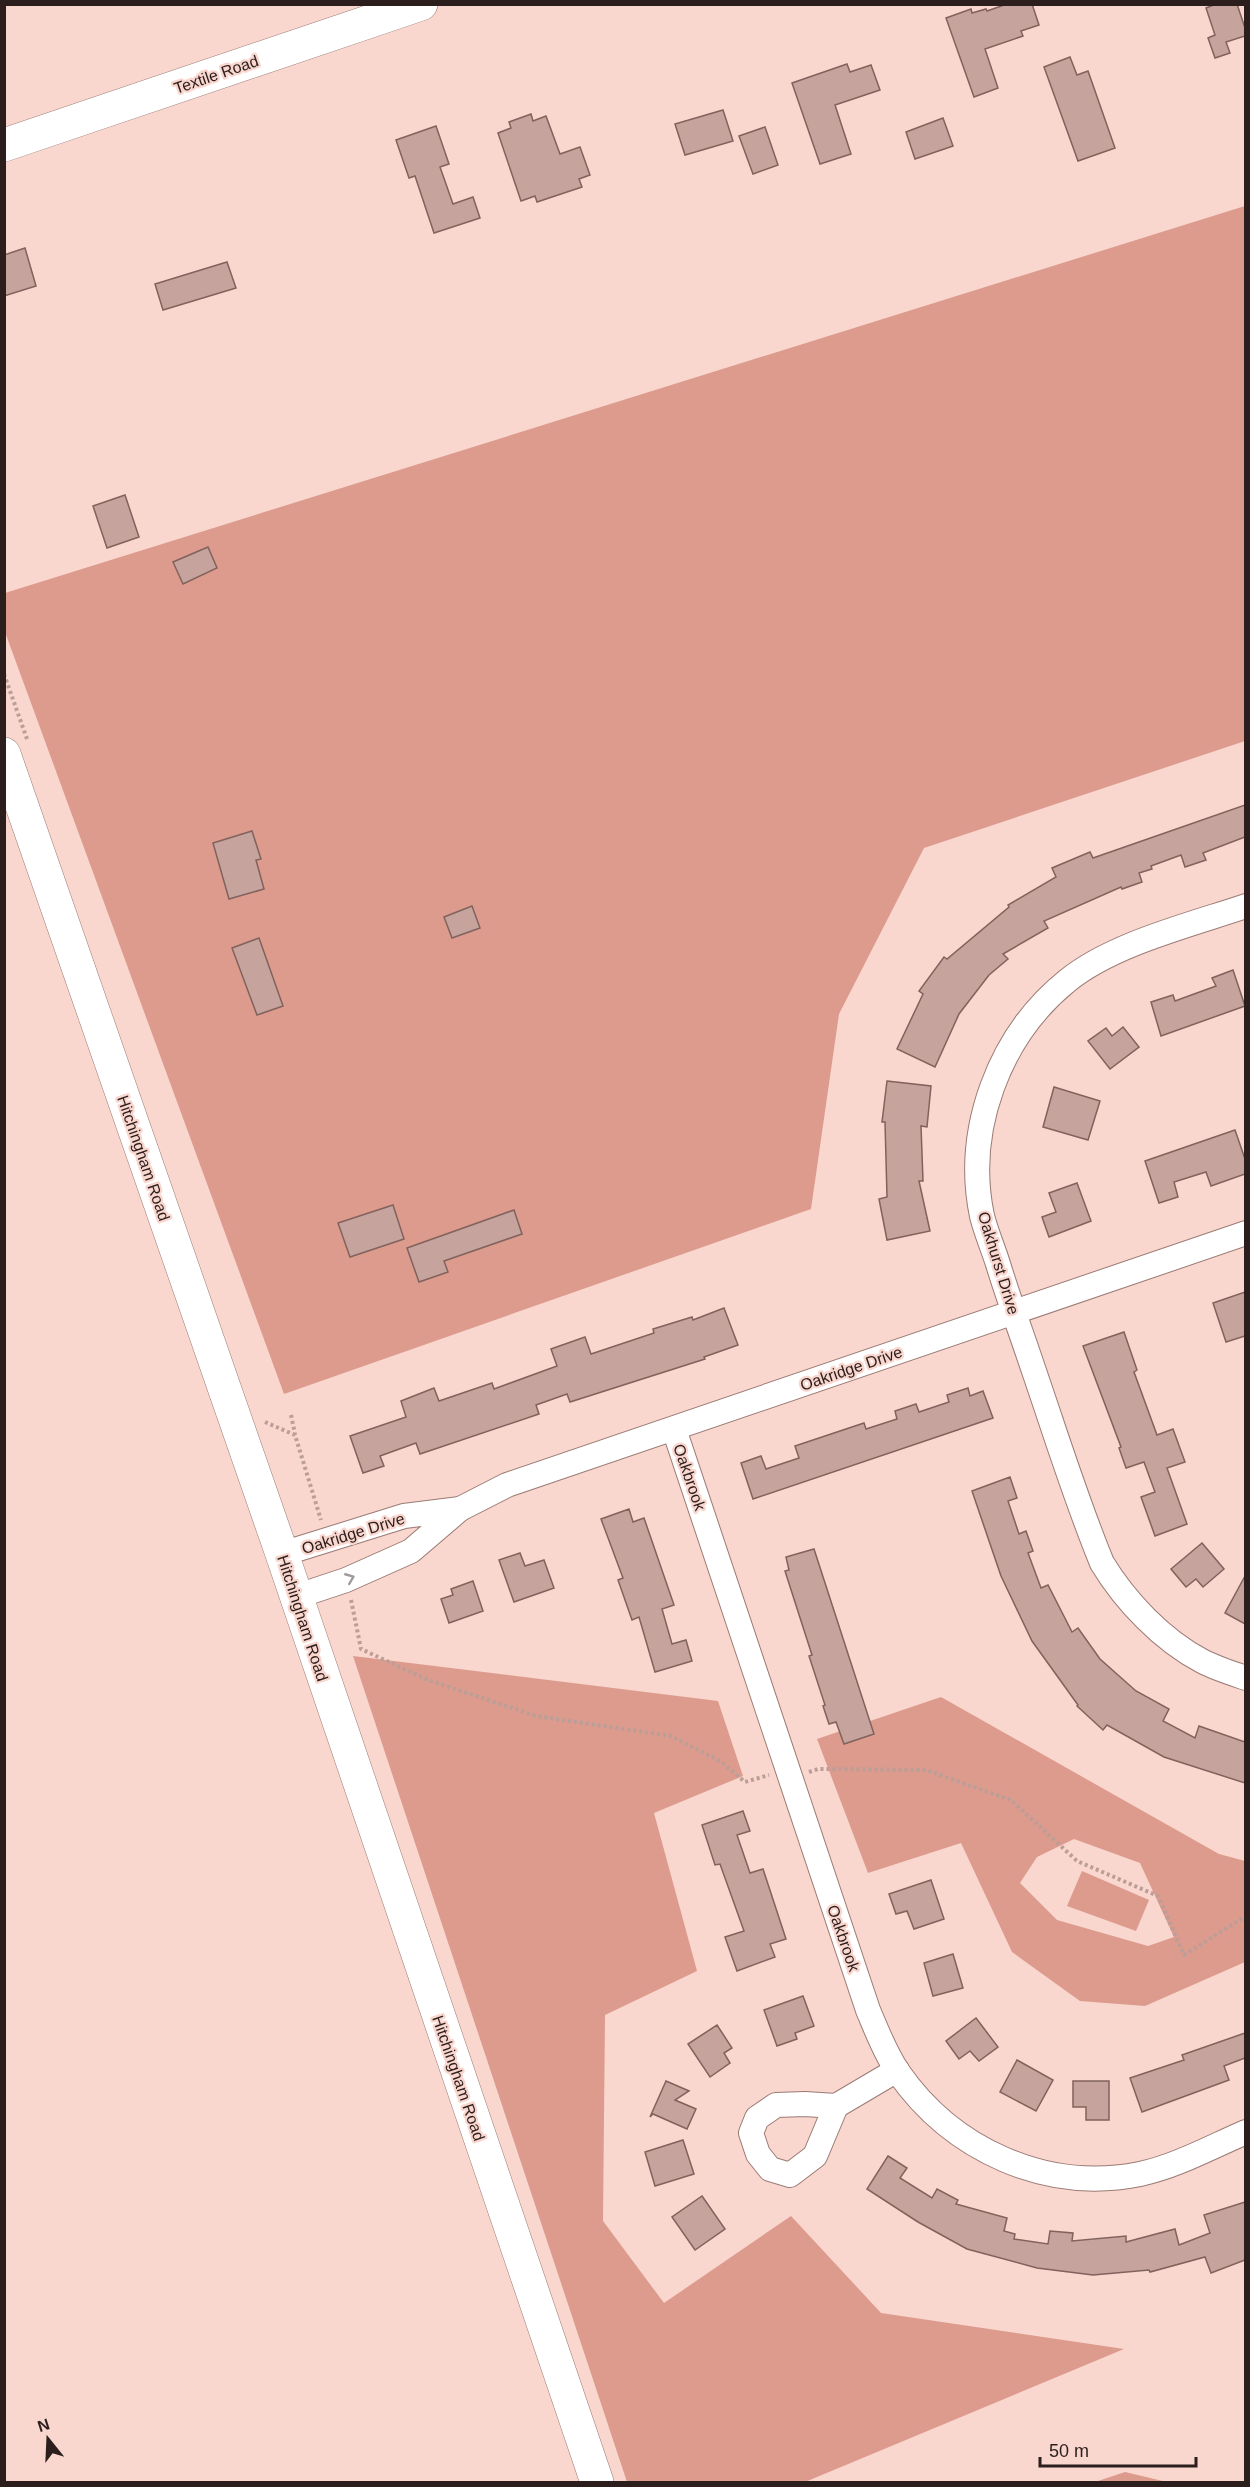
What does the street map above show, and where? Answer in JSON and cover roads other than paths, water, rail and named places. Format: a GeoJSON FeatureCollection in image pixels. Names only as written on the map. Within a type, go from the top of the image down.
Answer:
{"type":"FeatureCollection","features":[{"type":"Feature","properties":{"kind":"street","name":"Textile Road"},"geometry":{"type":"LineString","coordinates":[[7,146],[421,4]]}},
{"type":"Feature","properties":{"kind":"street","name":"Hitchingham Road"},"geometry":{"type":"LineString","coordinates":[[16,747],[295,1597],[597,2482]]}},
{"type":"Feature","properties":{"kind":"street","name":"Oakhurst Drive"},"geometry":{"type":"LineString","coordinates":[[1245,906],[1132,946],[1095,962],[1067,981],[1038,1009],[1017,1037],[995,1078],[983,1115],[978,1153],[982,1216],[1090,1535],[1102,1563],[1115,1586],[1168,1637],[1201,1661],[1245,1678]]}},
{"type":"Feature","properties":{"kind":"street","name":"Oakridge Drive"},"geometry":{"type":"LineString","coordinates":[[295,1597],[346,1580],[411,1551],[460,1509],[507,1485],[1245,1233]]}},
{"type":"Feature","properties":{"kind":"street","name":"Oakbrook"},"geometry":{"type":"LineString","coordinates":[[674,1429],[868,2010],[897,2070],[914,2093],[946,2124],[972,2144],[1017,2165],[1063,2175],[1116,2178],[1142,2173],[1174,2164],[1245,2132]]}},
{"type":"Feature","properties":{"kind":"street","name":"Oakridge Drive"},"geometry":{"type":"LineString","coordinates":[[282,1554],[404,1516],[460,1509]]}},
{"type":"Feature","properties":{"kind":"street"},"geometry":{"type":"LineString","coordinates":[[836,2106],[897,2070]]}}]}
